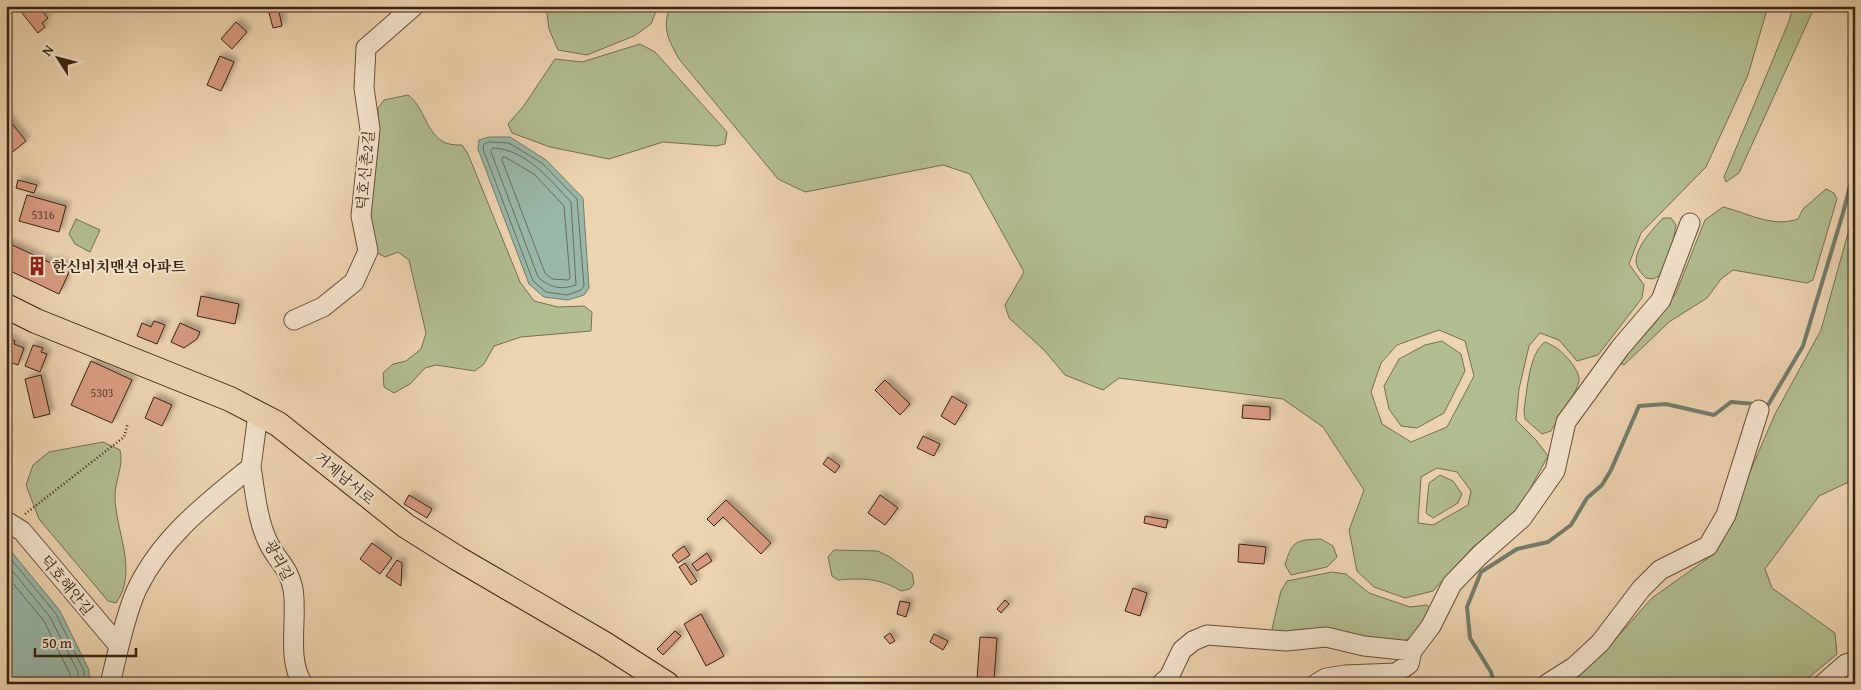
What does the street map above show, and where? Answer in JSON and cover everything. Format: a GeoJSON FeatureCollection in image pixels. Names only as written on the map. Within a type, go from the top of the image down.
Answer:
{"type":"FeatureCollection","features":[{"type":"Feature","properties":{"kind":"main road","name":"거제남서로"},"geometry":{"type":"LineString","coordinates":[[6,306],[45,325],[230,399],[278,424],[406,526],[603,643],[657,681]]}},
{"type":"Feature","properties":{"kind":"street","name":"덕호신촌2길"},"geometry":{"type":"LineString","coordinates":[[294,320],[323,307],[354,282],[368,251],[361,216],[370,129],[364,88],[366,48],[414,6]]}},
{"type":"Feature","properties":{"kind":"street"},"geometry":{"type":"LineString","coordinates":[[1316,684],[1326,678],[1345,674],[1396,673],[1409,664],[1412,651],[1431,626],[1452,584],[1480,555],[1522,518],[1555,471],[1566,422],[1620,348],[1661,300],[1690,223]]}},
{"type":"Feature","properties":{"kind":"street"},"geometry":{"type":"LineString","coordinates":[[1547,684],[1574,667],[1600,643],[1641,589],[1660,570],[1708,546],[1726,515],[1760,410]]}},
{"type":"Feature","properties":{"kind":"street","name":"광리길"},"geometry":{"type":"LineString","coordinates":[[258,414],[251,467],[261,521],[268,543],[291,577],[294,592],[296,666],[303,684]]}},
{"type":"Feature","properties":{"kind":"street"},"geometry":{"type":"LineString","coordinates":[[110,684],[119,646],[137,588],[156,556],[180,528],[251,467]]}},
{"type":"Feature","properties":{"kind":"street","name":"덕호해안길"},"geometry":{"type":"LineString","coordinates":[[6,521],[22,531],[119,646]]}},
{"type":"Feature","properties":{"kind":"street"},"geometry":{"type":"LineString","coordinates":[[1161,684],[1169,677],[1182,650],[1193,641],[1207,635],[1286,642],[1326,637],[1364,646],[1412,651]]}},
{"type":"Feature","properties":{"kind":"street"},"geometry":{"type":"LineString","coordinates":[[1823,684],[1846,664],[1855,661]]}},
{"type":"Feature","properties":{"kind":"path"},"geometry":{"type":"LineString","coordinates":[[25,514],[124,436],[128,423]]}},
{"type":"Feature","properties":{"kind":"green space"},"geometry":{"type":"Polygon","coordinates":[[[546,6],[658,6],[651,24],[634,36],[587,55],[558,50],[549,29],[546,6]]]}},
{"type":"Feature","properties":{"kind":"green space"},"geometry":{"type":"Polygon","coordinates":[[[670,6],[1768,6],[1748,75],[1706,167],[1641,233],[1629,264],[1644,285],[1642,298],[1598,355],[1577,361],[1559,340],[1540,333],[1529,346],[1519,389],[1516,420],[1536,440],[1548,456],[1518,511],[1474,546],[1433,591],[1405,598],[1374,587],[1357,571],[1349,530],[1364,490],[1323,427],[1283,399],[1119,378],[1103,390],[1065,375],[1044,350],[1009,318],[1005,305],[1024,272],[970,174],[943,165],[805,192],[778,179],[679,59],[667,34],[666,21],[670,6]],[[1439,330],[1397,345],[1381,363],[1371,392],[1382,424],[1411,442],[1447,427],[1474,376],[1465,341],[1439,330]],[[1437,468],[1421,477],[1418,523],[1433,525],[1468,505],[1471,491],[1457,472],[1437,468]]]}},
{"type":"Feature","properties":{"kind":"green space"},"geometry":{"type":"Polygon","coordinates":[[[1793,6],[1815,6],[1739,173],[1726,182],[1724,177],[1789,21],[1793,6]]]}},
{"type":"Feature","properties":{"kind":"green space"},"geometry":{"type":"Polygon","coordinates":[[[640,44],[655,52],[727,132],[725,144],[716,146],[663,142],[609,159],[550,147],[512,133],[508,124],[523,107],[555,59],[582,62],[640,44]]]}},
{"type":"Feature","properties":{"kind":"green space"},"geometry":{"type":"Polygon","coordinates":[[[408,95],[414,100],[434,134],[439,139],[448,144],[462,145],[468,154],[520,282],[534,301],[558,307],[584,306],[592,312],[591,331],[521,337],[494,346],[484,364],[475,371],[436,365],[425,368],[410,384],[394,393],[384,387],[383,373],[393,364],[406,361],[421,349],[426,333],[409,260],[398,252],[385,257],[377,253],[370,213],[379,141],[378,108],[384,100],[408,95]]]}},
{"type":"Feature","properties":{"kind":"green space"},"geometry":{"type":"Polygon","coordinates":[[[1826,189],[1834,193],[1837,199],[1813,280],[1807,283],[1733,270],[1721,279],[1707,298],[1669,322],[1624,365],[1620,363],[1656,322],[1676,293],[1705,220],[1723,207],[1769,221],[1779,222],[1798,219],[1803,209],[1826,189]]]}},
{"type":"Feature","properties":{"kind":"green space"},"geometry":{"type":"Polygon","coordinates":[[[1855,208],[1855,479],[1819,496],[1765,569],[1772,588],[1835,633],[1837,654],[1801,684],[1558,684],[1603,653],[1652,598],[1715,553],[1775,414],[1821,330],[1855,208]]]}},
{"type":"Feature","properties":{"kind":"green space"},"geometry":{"type":"Polygon","coordinates":[[[1663,218],[1671,218],[1676,225],[1672,249],[1661,275],[1653,279],[1646,278],[1638,268],[1636,262],[1637,255],[1644,241],[1663,218]]]}},
{"type":"Feature","properties":{"kind":"green space"},"geometry":{"type":"Polygon","coordinates":[[[76,219],[100,230],[90,252],[75,244],[69,234],[76,219]]]}},
{"type":"Feature","properties":{"kind":"green space"},"geometry":{"type":"Polygon","coordinates":[[[1442,341],[1461,354],[1465,371],[1444,413],[1417,428],[1401,426],[1389,409],[1384,386],[1399,359],[1425,345],[1442,341]]]}},
{"type":"Feature","properties":{"kind":"green space"},"geometry":{"type":"Polygon","coordinates":[[[1545,342],[1562,352],[1576,369],[1579,379],[1572,397],[1551,431],[1542,434],[1525,419],[1524,410],[1532,363],[1535,355],[1545,342]]]}},
{"type":"Feature","properties":{"kind":"green space"},"geometry":{"type":"Polygon","coordinates":[[[103,442],[120,450],[121,456],[115,496],[126,564],[126,578],[123,591],[116,603],[108,601],[39,519],[26,485],[33,465],[49,452],[103,442]]]}},
{"type":"Feature","properties":{"kind":"green space"},"geometry":{"type":"Polygon","coordinates":[[[1440,475],[1453,481],[1462,494],[1458,503],[1433,518],[1426,513],[1429,483],[1440,475]]]}},
{"type":"Feature","properties":{"kind":"green space"},"geometry":{"type":"Polygon","coordinates":[[[1321,539],[1333,546],[1337,557],[1327,567],[1291,575],[1285,565],[1293,546],[1300,541],[1321,539]]]}},
{"type":"Feature","properties":{"kind":"green space"},"geometry":{"type":"Polygon","coordinates":[[[834,550],[878,551],[912,573],[914,584],[910,589],[901,591],[878,581],[838,580],[832,576],[828,557],[834,550]]]}},
{"type":"Feature","properties":{"kind":"green space"},"geometry":{"type":"Polygon","coordinates":[[[1332,572],[1346,574],[1369,593],[1410,607],[1427,605],[1431,610],[1411,638],[1404,641],[1276,635],[1272,629],[1281,591],[1287,581],[1332,572]]]}},
{"type":"Feature","properties":{"kind":"water"},"geometry":{"type":"Polygon","coordinates":[[[489,137],[510,137],[546,160],[583,198],[589,288],[584,295],[568,300],[544,297],[529,284],[478,149],[479,140],[489,137]]]}},
{"type":"Feature","properties":{"kind":"water"},"geometry":{"type":"Polygon","coordinates":[[[6,545],[60,611],[89,670],[89,684],[6,684],[6,545]]]}},
{"type":"Feature","properties":{"kind":"building"},"geometry":{"type":"Polygon","coordinates":[[[30,6],[38,6],[48,18],[42,23],[45,27],[38,33],[22,13],[30,6]]]}},
{"type":"Feature","properties":{"kind":"building"},"geometry":{"type":"Polygon","coordinates":[[[278,7],[282,26],[273,28],[268,9],[278,7]]]}},
{"type":"Feature","properties":{"kind":"building"},"geometry":{"type":"Polygon","coordinates":[[[236,22],[247,32],[232,49],[221,39],[236,22]]]}},
{"type":"Feature","properties":{"kind":"building"},"geometry":{"type":"Polygon","coordinates":[[[220,56],[234,62],[221,91],[207,85],[220,56]]]}},
{"type":"Feature","properties":{"kind":"building"},"geometry":{"type":"Polygon","coordinates":[[[6,116],[26,141],[10,154],[6,149],[6,116]]]}},
{"type":"Feature","properties":{"kind":"building"},"geometry":{"type":"Polygon","coordinates":[[[18,180],[37,185],[34,193],[16,188],[18,180]]]}},
{"type":"Feature","properties":{"kind":"building"},"geometry":{"type":"Polygon","coordinates":[[[27,195],[66,206],[59,232],[19,221],[27,195]]]}},
{"type":"Feature","properties":{"kind":"building","name":"한신비치맨션 아파트"},"geometry":{"type":"Polygon","coordinates":[[[6,242],[53,264],[55,260],[71,268],[59,294],[6,269],[6,242]]]}},
{"type":"Feature","properties":{"kind":"building"},"geometry":{"type":"Polygon","coordinates":[[[201,296],[239,304],[235,324],[197,316],[201,296]]]}},
{"type":"Feature","properties":{"kind":"building"},"geometry":{"type":"Polygon","coordinates":[[[154,321],[165,325],[157,344],[137,336],[142,323],[151,327],[154,321]]]}},
{"type":"Feature","properties":{"kind":"building"},"geometry":{"type":"Polygon","coordinates":[[[180,323],[200,332],[197,339],[184,348],[171,342],[180,323]]]}},
{"type":"Feature","properties":{"kind":"building"},"geometry":{"type":"Polygon","coordinates":[[[6,337],[15,341],[14,344],[24,348],[18,365],[6,361],[6,337]]]}},
{"type":"Feature","properties":{"kind":"building"},"geometry":{"type":"Polygon","coordinates":[[[33,345],[43,348],[41,352],[47,354],[40,372],[25,366],[33,345]]]}},
{"type":"Feature","properties":{"kind":"building"},"geometry":{"type":"Polygon","coordinates":[[[91,361],[132,380],[112,423],[71,405],[91,361]]]}},
{"type":"Feature","properties":{"kind":"building"},"geometry":{"type":"Polygon","coordinates":[[[41,375],[50,414],[34,418],[25,379],[41,375]]]}},
{"type":"Feature","properties":{"kind":"building"},"geometry":{"type":"Polygon","coordinates":[[[885,380],[910,404],[900,415],[875,390],[885,380]]]}},
{"type":"Feature","properties":{"kind":"building"},"geometry":{"type":"Polygon","coordinates":[[[952,396],[967,405],[955,425],[941,416],[952,396]]]}},
{"type":"Feature","properties":{"kind":"building"},"geometry":{"type":"Polygon","coordinates":[[[154,397],[172,405],[162,426],[145,418],[154,397]]]}},
{"type":"Feature","properties":{"kind":"building"},"geometry":{"type":"Polygon","coordinates":[[[1243,405],[1270,407],[1270,420],[1242,418],[1243,405]]]}},
{"type":"Feature","properties":{"kind":"building"},"geometry":{"type":"Polygon","coordinates":[[[923,436],[940,444],[934,456],[917,448],[923,436]]]}},
{"type":"Feature","properties":{"kind":"building"},"geometry":{"type":"Polygon","coordinates":[[[828,457],[840,466],[835,473],[823,464],[828,457]]]}},
{"type":"Feature","properties":{"kind":"building"},"geometry":{"type":"Polygon","coordinates":[[[409,495],[432,509],[427,518],[404,504],[409,495]]]}},
{"type":"Feature","properties":{"kind":"building"},"geometry":{"type":"Polygon","coordinates":[[[880,495],[898,508],[885,525],[868,513],[880,495]]]}},
{"type":"Feature","properties":{"kind":"building"},"geometry":{"type":"Polygon","coordinates":[[[726,500],[771,543],[761,554],[723,517],[714,526],[707,519],[726,500]]]}},
{"type":"Feature","properties":{"kind":"building"},"geometry":{"type":"Polygon","coordinates":[[[1145,516],[1168,520],[1166,528],[1144,523],[1145,516]]]}},
{"type":"Feature","properties":{"kind":"building"},"geometry":{"type":"Polygon","coordinates":[[[372,543],[392,558],[380,574],[360,559],[372,543]]]}},
{"type":"Feature","properties":{"kind":"building"},"geometry":{"type":"Polygon","coordinates":[[[1239,544],[1266,547],[1264,564],[1238,562],[1239,544]]]}},
{"type":"Feature","properties":{"kind":"building"},"geometry":{"type":"Polygon","coordinates":[[[684,546],[690,555],[678,563],[672,555],[684,546]]]}},
{"type":"Feature","properties":{"kind":"building"},"geometry":{"type":"Polygon","coordinates":[[[707,553],[712,561],[697,571],[692,564],[707,553]]]}},
{"type":"Feature","properties":{"kind":"building"},"geometry":{"type":"Polygon","coordinates":[[[397,560],[402,563],[401,586],[386,576],[397,560]]]}},
{"type":"Feature","properties":{"kind":"building"},"geometry":{"type":"Polygon","coordinates":[[[685,563],[697,581],[691,585],[679,567],[685,563]]]}},
{"type":"Feature","properties":{"kind":"building"},"geometry":{"type":"Polygon","coordinates":[[[1133,588],[1147,593],[1140,616],[1125,611],[1133,588]]]}},
{"type":"Feature","properties":{"kind":"building"},"geometry":{"type":"Polygon","coordinates":[[[1005,600],[1009,604],[1001,613],[997,609],[1005,600]]]}},
{"type":"Feature","properties":{"kind":"building"},"geometry":{"type":"Polygon","coordinates":[[[900,601],[910,603],[906,617],[897,614],[900,601]]]}},
{"type":"Feature","properties":{"kind":"building"},"geometry":{"type":"Polygon","coordinates":[[[701,614],[724,656],[706,666],[684,624],[701,614]]]}},
{"type":"Feature","properties":{"kind":"building"},"geometry":{"type":"Polygon","coordinates":[[[675,631],[681,636],[663,655],[657,649],[675,631]]]}},
{"type":"Feature","properties":{"kind":"building"},"geometry":{"type":"Polygon","coordinates":[[[890,633],[895,641],[890,644],[884,637],[890,633]]]}},
{"type":"Feature","properties":{"kind":"building"},"geometry":{"type":"Polygon","coordinates":[[[934,634],[948,641],[943,650],[930,642],[934,634]]]}},
{"type":"Feature","properties":{"kind":"building"},"geometry":{"type":"Polygon","coordinates":[[[980,637],[997,638],[994,680],[977,679],[980,637]]]}},
{"type":"Feature","properties":{"kind":"waterway"},"geometry":{"type":"LineString","coordinates":[[1494,684],[1491,672],[1470,638],[1467,607],[1481,572],[1517,549],[1548,542],[1571,525],[1587,498],[1602,485],[1611,470],[1639,406],[1666,404],[1714,415],[1731,402],[1768,405],[1803,346],[1843,213],[1855,166]]}},
{"type":"Feature","properties":{"kind":"place","name":"한신비치맨션 아파트"},"geometry":{"type":"Point","coordinates":[37,266]}}]}
